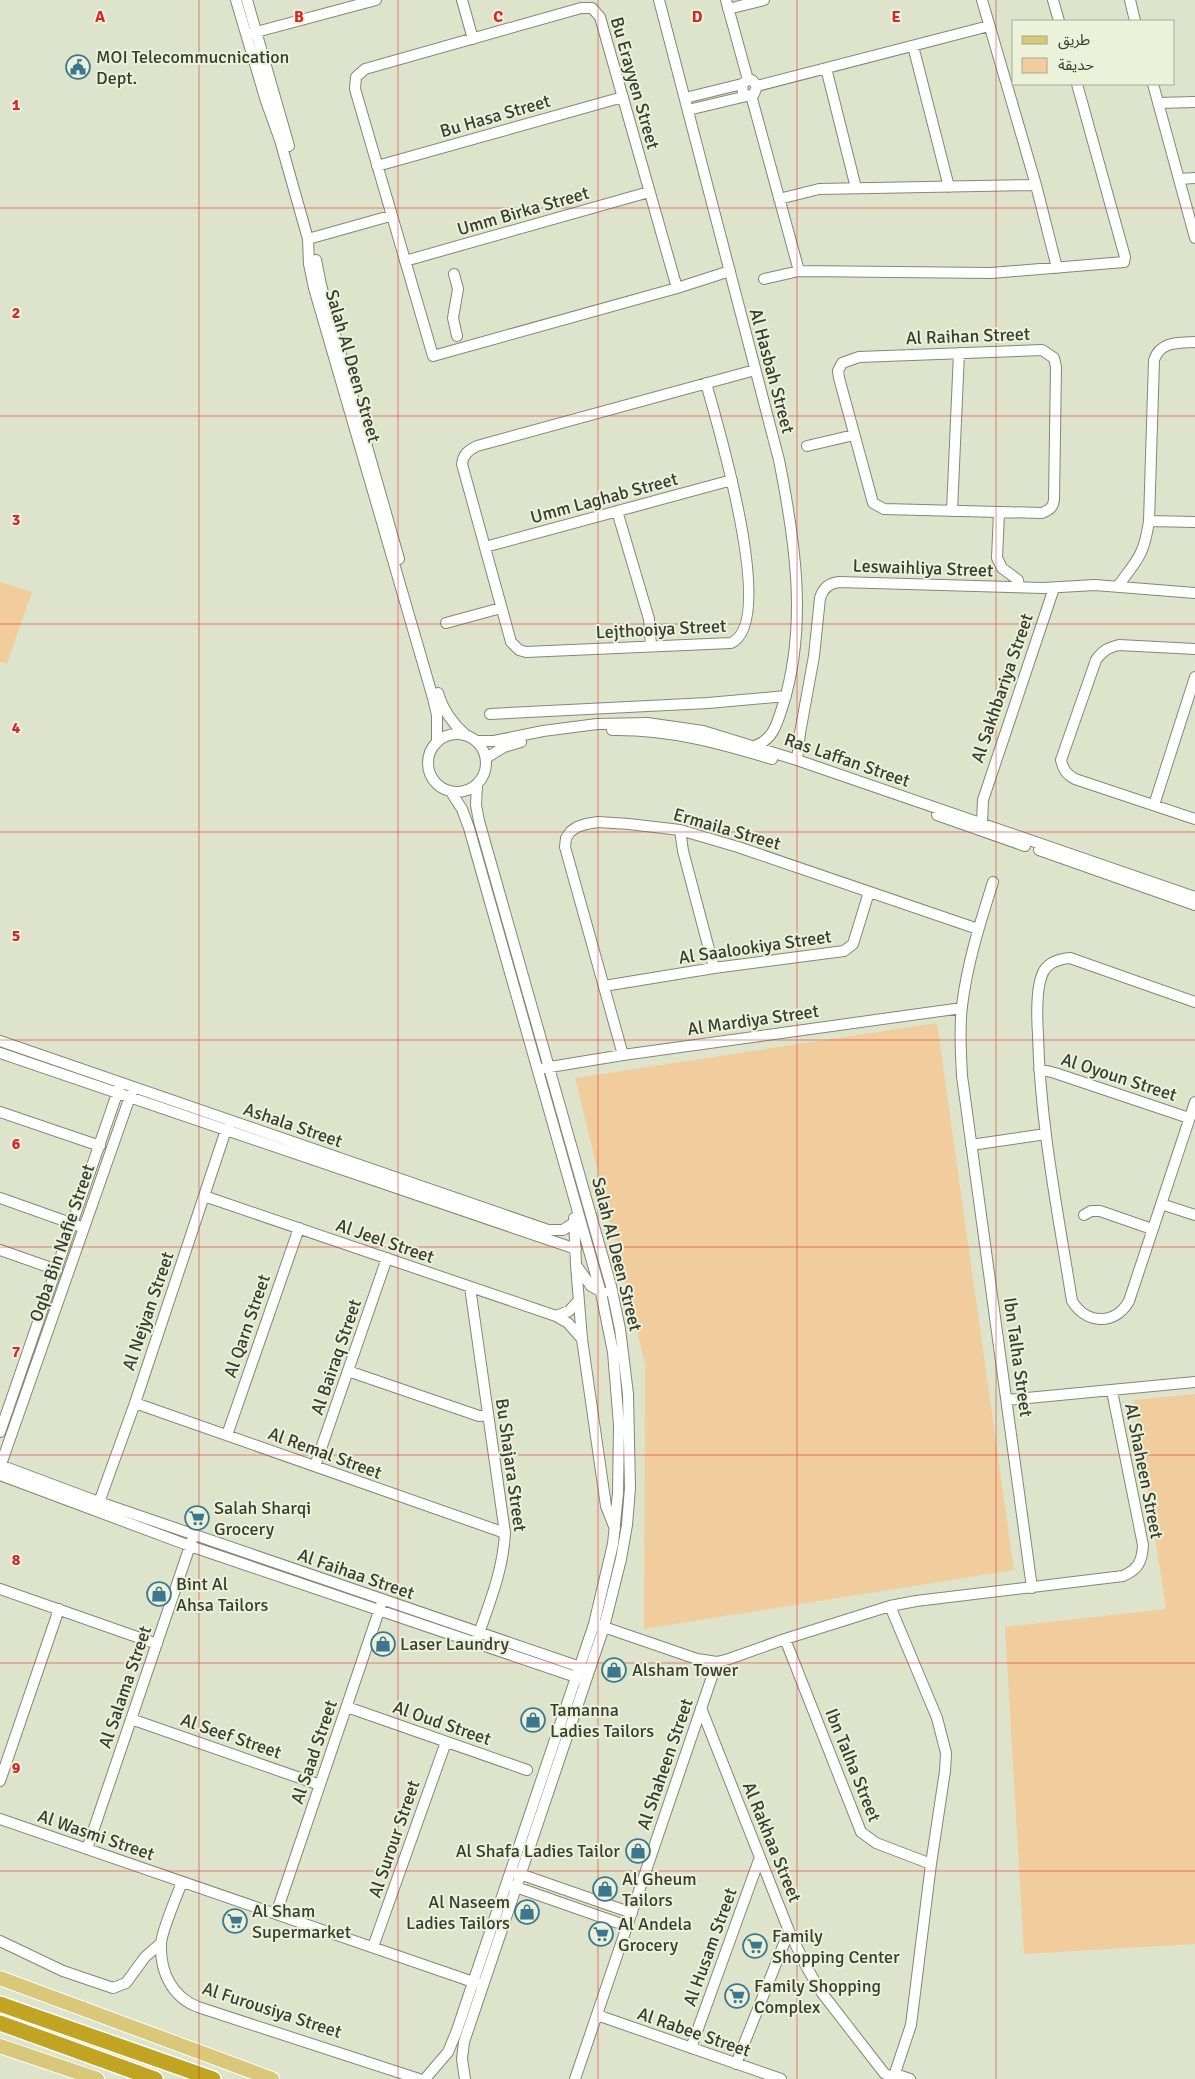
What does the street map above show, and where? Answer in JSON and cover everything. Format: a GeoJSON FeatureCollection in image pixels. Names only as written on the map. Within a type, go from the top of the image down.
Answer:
{"type":"FeatureCollection","features":[{"type":"Feature","properties":{"kind":"highway"},"geometry":{"type":"LineString","coordinates":[[0,2004],[213,2079]]}},
{"type":"Feature","properties":{"kind":"highway"},"geometry":{"type":"LineString","coordinates":[[0,2022],[155,2079]]}},
{"type":"Feature","properties":{"kind":"main road"},"geometry":{"type":"LineString","coordinates":[[0,1978],[272,2079]]}},
{"type":"Feature","properties":{"kind":"main road"},"geometry":{"type":"LineString","coordinates":[[0,2046],[97,2079]]}},
{"type":"Feature","properties":{"kind":"street","name":"Salah Al Deen Street"},"geometry":{"type":"LineString","coordinates":[[236,0],[251,34],[284,126],[321,285],[438,696],[452,720],[466,735]]}},
{"type":"Feature","properties":{"kind":"street","name":"Salah Al Deen Street"},"geometry":{"type":"LineString","coordinates":[[247,0],[251,34]]}},
{"type":"Feature","properties":{"kind":"street"},"geometry":{"type":"LineString","coordinates":[[251,34],[344,4],[376,0]]}},
{"type":"Feature","properties":{"kind":"street"},"geometry":{"type":"LineString","coordinates":[[462,0],[473,39]]}},
{"type":"Feature","properties":{"kind":"street","name":"Al Hasbah Street"},"geometry":{"type":"LineString","coordinates":[[658,0],[779,460],[788,505],[794,552],[796,624],[791,672],[786,696],[775,730],[770,737],[759,745]]}},
{"type":"Feature","properties":{"kind":"street"},"geometry":{"type":"LineString","coordinates":[[749,95],[743,93],[745,82],[727,5],[764,0]]}},
{"type":"Feature","properties":{"kind":"street"},"geometry":{"type":"LineString","coordinates":[[982,0],[1036,185],[1057,268]]}},
{"type":"Feature","properties":{"kind":"street"},"geometry":{"type":"LineString","coordinates":[[1053,0],[1059,20]]}},
{"type":"Feature","properties":{"kind":"street"},"geometry":{"type":"LineString","coordinates":[[1130,0],[1135,20]]}},
{"type":"Feature","properties":{"kind":"street","name":"Bu Erayyen Street"},"geometry":{"type":"LineString","coordinates":[[677,288],[600,17],[592,8],[581,8],[366,69],[356,77],[355,89],[390,216],[433,356],[459,342],[677,288],[730,271]]}},
{"type":"Feature","properties":{"kind":"street"},"geometry":{"type":"LineString","coordinates":[[757,86],[990,26]]}},
{"type":"Feature","properties":{"kind":"street"},"geometry":{"type":"LineString","coordinates":[[912,46],[949,186]]}},
{"type":"Feature","properties":{"kind":"street"},"geometry":{"type":"LineString","coordinates":[[826,68],[856,188]]}},
{"type":"Feature","properties":{"kind":"street"},"geometry":{"type":"LineString","coordinates":[[685,98],[745,82],[755,82],[757,86]]}},
{"type":"Feature","properties":{"kind":"street"},"geometry":{"type":"LineString","coordinates":[[764,279],[799,271],[991,273],[1124,262],[1125,257],[1077,85]]}},
{"type":"Feature","properties":{"kind":"street"},"geometry":{"type":"LineString","coordinates":[[1152,85],[1195,238]]}},
{"type":"Feature","properties":{"kind":"street"},"geometry":{"type":"LineString","coordinates":[[688,110],[754,94],[757,86]]}},
{"type":"Feature","properties":{"kind":"street"},"geometry":{"type":"LineString","coordinates":[[749,95],[799,271]]}},
{"type":"Feature","properties":{"kind":"street","name":"Bu Hasa Street"},"geometry":{"type":"LineString","coordinates":[[377,166],[623,97]]}},
{"type":"Feature","properties":{"kind":"street"},"geometry":{"type":"LineString","coordinates":[[1158,104],[1195,102]]}},
{"type":"Feature","properties":{"kind":"street"},"geometry":{"type":"LineString","coordinates":[[1179,179],[1195,178]]}},
{"type":"Feature","properties":{"kind":"street"},"geometry":{"type":"LineString","coordinates":[[779,199],[820,189],[1036,185]]}},
{"type":"Feature","properties":{"kind":"street","name":"Umm Birka Street"},"geometry":{"type":"LineString","coordinates":[[404,261],[650,192]]}},
{"type":"Feature","properties":{"kind":"street"},"geometry":{"type":"LineString","coordinates":[[310,238],[390,216]]}},
{"type":"Feature","properties":{"kind":"street","name":"Salah Al Deen Street"},"geometry":{"type":"LineString","coordinates":[[310,238],[309,264],[314,288],[435,706],[438,723],[437,742]]}},
{"type":"Feature","properties":{"kind":"street"},"geometry":{"type":"LineString","coordinates":[[454,274],[458,291],[454,318],[459,342]]}},
{"type":"Feature","properties":{"kind":"street"},"geometry":{"type":"LineString","coordinates":[[1118,586],[1144,550],[1149,521],[1154,360],[1160,349],[1166,346],[1173,343],[1195,342]]}},
{"type":"Feature","properties":{"kind":"street","name":"Al Raihan Street"},"geometry":{"type":"LineString","coordinates":[[1042,350],[1054,358],[1056,367],[1053,506],[1048,511],[1042,513],[999,513],[884,509],[872,503],[854,435],[839,378],[838,371],[842,363],[859,357],[1042,350]]}},
{"type":"Feature","properties":{"kind":"street"},"geometry":{"type":"LineString","coordinates":[[952,512],[959,353]]}},
{"type":"Feature","properties":{"kind":"street","name":"Lejthooiya Street"},"geometry":{"type":"LineString","coordinates":[[706,382],[732,480],[743,534],[747,573],[748,618],[746,626],[737,640],[731,643],[519,650],[511,642],[462,464],[463,458],[469,450],[477,446],[706,382],[755,370]]}},
{"type":"Feature","properties":{"kind":"street"},"geometry":{"type":"LineString","coordinates":[[808,446],[854,435]]}},
{"type":"Feature","properties":{"kind":"street","name":"Umm Laghab Street"},"geometry":{"type":"LineString","coordinates":[[485,547],[732,480]]}},
{"type":"Feature","properties":{"kind":"street"},"geometry":{"type":"LineString","coordinates":[[617,511],[649,619],[651,646]]}},
{"type":"Feature","properties":{"kind":"street"},"geometry":{"type":"LineString","coordinates":[[999,513],[997,558],[1002,568],[1018,580],[1019,587]]}},
{"type":"Feature","properties":{"kind":"street"},"geometry":{"type":"LineString","coordinates":[[1149,521],[1195,522]]}},
{"type":"Feature","properties":{"kind":"street","name":"Leswaihliya Street"},"geometry":{"type":"LineString","coordinates":[[797,756],[810,681],[821,594],[827,586],[834,582],[1054,588],[1095,585],[1195,593]]}},
{"type":"Feature","properties":{"kind":"street","name":"Al Sakhbariya Street"},"geometry":{"type":"LineString","coordinates":[[982,823],[982,800],[1054,588]]}},
{"type":"Feature","properties":{"kind":"street"},"geometry":{"type":"LineString","coordinates":[[446,623],[502,608]]}},
{"type":"Feature","properties":{"kind":"street"},"geometry":{"type":"LineString","coordinates":[[1195,649],[1119,645],[1101,652],[1096,660],[1061,760],[1063,768],[1074,779],[1195,819]]}},
{"type":"Feature","properties":{"kind":"street"},"geometry":{"type":"LineString","coordinates":[[1154,805],[1195,677]]}},
{"type":"Feature","properties":{"kind":"street"},"geometry":{"type":"LineString","coordinates":[[490,714],[708,703],[786,696]]}},
{"type":"Feature","properties":{"kind":"street","name":"Ras Laffan Street"},"geometry":{"type":"LineString","coordinates":[[477,742],[494,741],[543,731],[597,724],[646,723],[703,731],[797,756],[1195,897]]}},
{"type":"Feature","properties":{"kind":"street","name":"Ras Laffan Street"},"geometry":{"type":"LineString","coordinates":[[486,758],[498,750],[514,744],[596,730],[646,731],[702,739],[796,766],[1195,905]]}},
{"type":"Feature","properties":{"kind":"street"},"geometry":{"type":"LineString","coordinates":[[451,735],[466,735],[477,742],[486,758],[484,776],[477,785],[464,792],[451,792],[438,785],[430,774],[429,757],[437,742],[451,735]]}},
{"type":"Feature","properties":{"kind":"street","name":"Salah Al Deen Street"},"geometry":{"type":"LineString","coordinates":[[465,2079],[462,2054],[479,1984],[599,1625],[630,1488],[628,1394],[620,1329],[611,1286],[479,821],[476,805],[477,785]]}},
{"type":"Feature","properties":{"kind":"street","name":"Salah Al Deen Street"},"geometry":{"type":"LineString","coordinates":[[451,792],[462,809],[470,828],[601,1293],[613,1352],[619,1425],[620,1529]]}},
{"type":"Feature","properties":{"kind":"street","name":"Al Sakhbariya Street"},"geometry":{"type":"LineString","coordinates":[[968,818],[982,800]]}},
{"type":"Feature","properties":{"kind":"street","name":"Ermaila Street"},"geometry":{"type":"LineString","coordinates":[[623,1055],[565,847],[566,838],[576,827],[598,822],[680,830],[738,847],[978,929]]}},
{"type":"Feature","properties":{"kind":"street"},"geometry":{"type":"LineString","coordinates":[[680,830],[683,851],[714,968]]}},
{"type":"Feature","properties":{"kind":"street","name":"Ibn Talha Street"},"geometry":{"type":"LineString","coordinates":[[993,882],[978,929],[962,1008],[960,1042],[962,1076],[971,1145],[1008,1400],[1032,1588]]}},
{"type":"Feature","properties":{"kind":"street","name":"Al Saalookiya Street"},"geometry":{"type":"LineString","coordinates":[[604,986],[714,968],[844,951],[853,944],[869,892]]}},
{"type":"Feature","properties":{"kind":"street"},"geometry":{"type":"LineString","coordinates":[[1195,1002],[1070,958],[1053,962],[1042,974],[1037,1020],[1038,1069],[1046,1134],[1072,1301],[1078,1310],[1092,1318],[1109,1318],[1124,1309],[1195,1102]]}},
{"type":"Feature","properties":{"kind":"street","name":"Al Mardiya Street"},"geometry":{"type":"LineString","coordinates":[[538,1070],[623,1055],[962,1008]]}},
{"type":"Feature","properties":{"kind":"street","name":"Ashala Street"},"geometry":{"type":"LineString","coordinates":[[0,1041],[548,1230],[563,1230],[574,1222]]}},
{"type":"Feature","properties":{"kind":"street","name":"Ashala Street"},"geometry":{"type":"LineString","coordinates":[[0,1053],[576,1249]]}},
{"type":"Feature","properties":{"kind":"street","name":"Al Oyoun Street"},"geometry":{"type":"LineString","coordinates":[[1038,1069],[1055,1072],[1190,1118]]}},
{"type":"Feature","properties":{"kind":"street","name":"Oqba Bin Nafie Street"},"geometry":{"type":"LineString","coordinates":[[0,1432],[122,1082]]}},
{"type":"Feature","properties":{"kind":"street","name":"Oqba Bin Nafie Street"},"geometry":{"type":"LineString","coordinates":[[0,1468],[134,1086]]}},
{"type":"Feature","properties":{"kind":"street"},"geometry":{"type":"LineString","coordinates":[[0,1112],[100,1146]]}},
{"type":"Feature","properties":{"kind":"street","name":"Al Nejyan Street"},"geometry":{"type":"LineString","coordinates":[[97,1507],[135,1403],[230,1120]]}},
{"type":"Feature","properties":{"kind":"street"},"geometry":{"type":"LineString","coordinates":[[971,1145],[1046,1134]]}},
{"type":"Feature","properties":{"kind":"street","name":"Al Jeel Street"},"geometry":{"type":"LineString","coordinates":[[204,1196],[556,1316],[568,1323],[582,1339]]}},
{"type":"Feature","properties":{"kind":"street"},"geometry":{"type":"LineString","coordinates":[[0,1198],[85,1228]]}},
{"type":"Feature","properties":{"kind":"street","name":"Salah Al Deen Street"},"geometry":{"type":"LineString","coordinates":[[575,1202],[576,1265],[582,1339],[606,1506],[620,1529]]}},
{"type":"Feature","properties":{"kind":"street"},"geometry":{"type":"LineString","coordinates":[[1161,1204],[1195,1216]]}},
{"type":"Feature","properties":{"kind":"street"},"geometry":{"type":"LineString","coordinates":[[1084,1215],[1091,1211],[1100,1211],[1152,1229]]}},
{"type":"Feature","properties":{"kind":"street","name":"Al Qarn Street"},"geometry":{"type":"LineString","coordinates":[[227,1435],[299,1228]]}},
{"type":"Feature","properties":{"kind":"street"},"geometry":{"type":"LineString","coordinates":[[0,1250],[57,1270]]}},
{"type":"Feature","properties":{"kind":"street","name":"Al Bairaq Street"},"geometry":{"type":"LineString","coordinates":[[315,1466],[387,1258]]}},
{"type":"Feature","properties":{"kind":"street"},"geometry":{"type":"LineString","coordinates":[[576,1265],[591,1286],[601,1293],[609,1291],[611,1286]]}},
{"type":"Feature","properties":{"kind":"street","name":"Bu Shajara Street"},"geometry":{"type":"LineString","coordinates":[[470,1286],[505,1534],[504,1555],[498,1578],[475,1644]]}},
{"type":"Feature","properties":{"kind":"street"},"geometry":{"type":"LineString","coordinates":[[556,1316],[569,1311],[578,1302]]}},
{"type":"Feature","properties":{"kind":"street"},"geometry":{"type":"LineString","coordinates":[[348,1371],[479,1416],[488,1414]]}},
{"type":"Feature","properties":{"kind":"street"},"geometry":{"type":"LineString","coordinates":[[1008,1400],[1195,1382]]}},
{"type":"Feature","properties":{"kind":"street","name":"Al Shaheen Street"},"geometry":{"type":"LineString","coordinates":[[1032,1588],[1123,1576],[1133,1572],[1140,1564],[1143,1545],[1112,1391]]}},
{"type":"Feature","properties":{"kind":"street","name":"Al Remal Street"},"geometry":{"type":"LineString","coordinates":[[135,1403],[505,1534]]}},
{"type":"Feature","properties":{"kind":"street","name":"Al Faihaa Street"},"geometry":{"type":"LineString","coordinates":[[0,1468],[190,1546],[479,1633],[584,1668]]}},
{"type":"Feature","properties":{"kind":"street","name":"Al Faihaa Street"},"geometry":{"type":"LineString","coordinates":[[97,1507],[194,1535],[381,1605],[475,1644],[581,1679]]}},
{"type":"Feature","properties":{"kind":"street","name":"Al Salama Street"},"geometry":{"type":"LineString","coordinates":[[87,1849],[194,1535]]}},
{"type":"Feature","properties":{"kind":"street"},"geometry":{"type":"LineString","coordinates":[[599,1625],[698,1659],[717,1662],[890,1606],[916,1601],[1032,1588]]}},
{"type":"Feature","properties":{"kind":"street"},"geometry":{"type":"LineString","coordinates":[[0,1589],[157,1644]]}},
{"type":"Feature","properties":{"kind":"street","name":"Al Saad Street"},"geometry":{"type":"LineString","coordinates":[[276,1914],[381,1605]]}},
{"type":"Feature","properties":{"kind":"street"},"geometry":{"type":"LineString","coordinates":[[890,1606],[937,1718],[946,1753],[911,2025],[894,2077]]}},
{"type":"Feature","properties":{"kind":"street"},"geometry":{"type":"LineString","coordinates":[[0,1781],[59,1610]]}},
{"type":"Feature","properties":{"kind":"street","name":"Ibn Talha Street"},"geometry":{"type":"LineString","coordinates":[[786,1639],[861,1832],[876,1843],[931,1864]]}},
{"type":"Feature","properties":{"kind":"street","name":"Al Shaheen Street"},"geometry":{"type":"LineString","coordinates":[[575,2079],[717,1662]]}},
{"type":"Feature","properties":{"kind":"street","name":"Al Oud Street"},"geometry":{"type":"LineString","coordinates":[[347,1707],[527,1770]]}},
{"type":"Feature","properties":{"kind":"street","name":"Al Rakhaa Street"},"geometry":{"type":"LineString","coordinates":[[701,1708],[789,1931],[822,1993],[884,2073],[894,2077],[910,2079]]}},
{"type":"Feature","properties":{"kind":"street","name":"Al Seef Street"},"geometry":{"type":"LineString","coordinates":[[131,1719],[320,1784]]}},
{"type":"Feature","properties":{"kind":"street","name":"Al Surour Street"},"geometry":{"type":"LineString","coordinates":[[373,1947],[446,1742]]}},
{"type":"Feature","properties":{"kind":"street","name":"Al Wasmi Street"},"geometry":{"type":"LineString","coordinates":[[0,1819],[479,1984]]}},
{"type":"Feature","properties":{"kind":"street","name":"Al Husam Street"},"geometry":{"type":"LineString","coordinates":[[691,2048],[760,1858]]}},
{"type":"Feature","properties":{"kind":"street"},"geometry":{"type":"LineString","coordinates":[[517,1874],[632,1913]]}},
{"type":"Feature","properties":{"kind":"street"},"geometry":{"type":"LineString","coordinates":[[0,1940],[63,1971],[114,1988],[126,1983],[145,1957],[161,1943],[182,1882]]}},
{"type":"Feature","properties":{"kind":"street"},"geometry":{"type":"LineString","coordinates":[[512,1886],[627,1926]]}},
{"type":"Feature","properties":{"kind":"street"},"geometry":{"type":"LineString","coordinates":[[736,2064],[789,1931]]}},
{"type":"Feature","properties":{"kind":"street","name":"Al Furousiya Street"},"geometry":{"type":"LineString","coordinates":[[161,1943],[163,1963],[172,1987],[180,1997],[192,2004],[419,2079]]}},
{"type":"Feature","properties":{"kind":"street","name":"Salah Al Deen Street"},"geometry":{"type":"LineString","coordinates":[[425,2079],[448,2052],[479,1984]]}},
{"type":"Feature","properties":{"kind":"street","name":"Al Rabee Street"},"geometry":{"type":"LineString","coordinates":[[597,2015],[781,2079]]}},
{"type":"Feature","properties":{"kind":"street"},"geometry":{"type":"LineString","coordinates":[[448,2052],[455,2051],[462,2054]]}},
{"type":"Feature","properties":{"kind":"street"},"geometry":{"type":"LineString","coordinates":[[60,2067],[80,2079]]}},
{"type":"Feature","properties":{"kind":"green space"},"geometry":{"type":"Polygon","coordinates":[[[0,582],[32,592],[7,664],[0,662],[0,582]]]}},
{"type":"Feature","properties":{"kind":"green space"},"geometry":{"type":"Polygon","coordinates":[[[937,1023],[1014,1570],[644,1629],[645,1364],[575,1078],[937,1023]]]}},
{"type":"Feature","properties":{"kind":"green space"},"geometry":{"type":"Polygon","coordinates":[[[1195,1394],[1195,1944],[1024,1954],[1005,1627],[1166,1609],[1134,1400],[1195,1394]]]}},
{"type":"Feature","properties":{"kind":"place","name":"MOI Telecommucnication Dept."},"geometry":{"type":"Point","coordinates":[78,67]}},
{"type":"Feature","properties":{"kind":"place","name":"Salah Sharqi Grocery"},"geometry":{"type":"Point","coordinates":[197,1518]}},
{"type":"Feature","properties":{"kind":"place","name":"Bint Al Ahsa Tailors"},"geometry":{"type":"Point","coordinates":[159,1594]}},
{"type":"Feature","properties":{"kind":"place","name":"Laser Laundry"},"geometry":{"type":"Point","coordinates":[383,1644]}},
{"type":"Feature","properties":{"kind":"place","name":"Alsham Tower"},"geometry":{"type":"Point","coordinates":[614,1670]}},
{"type":"Feature","properties":{"kind":"place","name":"Tamanna Ladies Tailors"},"geometry":{"type":"Point","coordinates":[533,1720]}},
{"type":"Feature","properties":{"kind":"place","name":"Al Shafa Ladies Tailor"},"geometry":{"type":"Point","coordinates":[638,1851]}},
{"type":"Feature","properties":{"kind":"place","name":"Al Gheum Tailors"},"geometry":{"type":"Point","coordinates":[605,1889]}},
{"type":"Feature","properties":{"kind":"place","name":"Al Naseem Ladies Tailors"},"geometry":{"type":"Point","coordinates":[527,1912]}},
{"type":"Feature","properties":{"kind":"place","name":"Al Sham Supermarket"},"geometry":{"type":"Point","coordinates":[235,1921]}},
{"type":"Feature","properties":{"kind":"place","name":"Al Andela Grocery"},"geometry":{"type":"Point","coordinates":[601,1934]}},
{"type":"Feature","properties":{"kind":"place","name":"Family Shopping Center"},"geometry":{"type":"Point","coordinates":[755,1946]}},
{"type":"Feature","properties":{"kind":"place","name":"Family Shopping Complex"},"geometry":{"type":"Point","coordinates":[737,1996]}}]}
